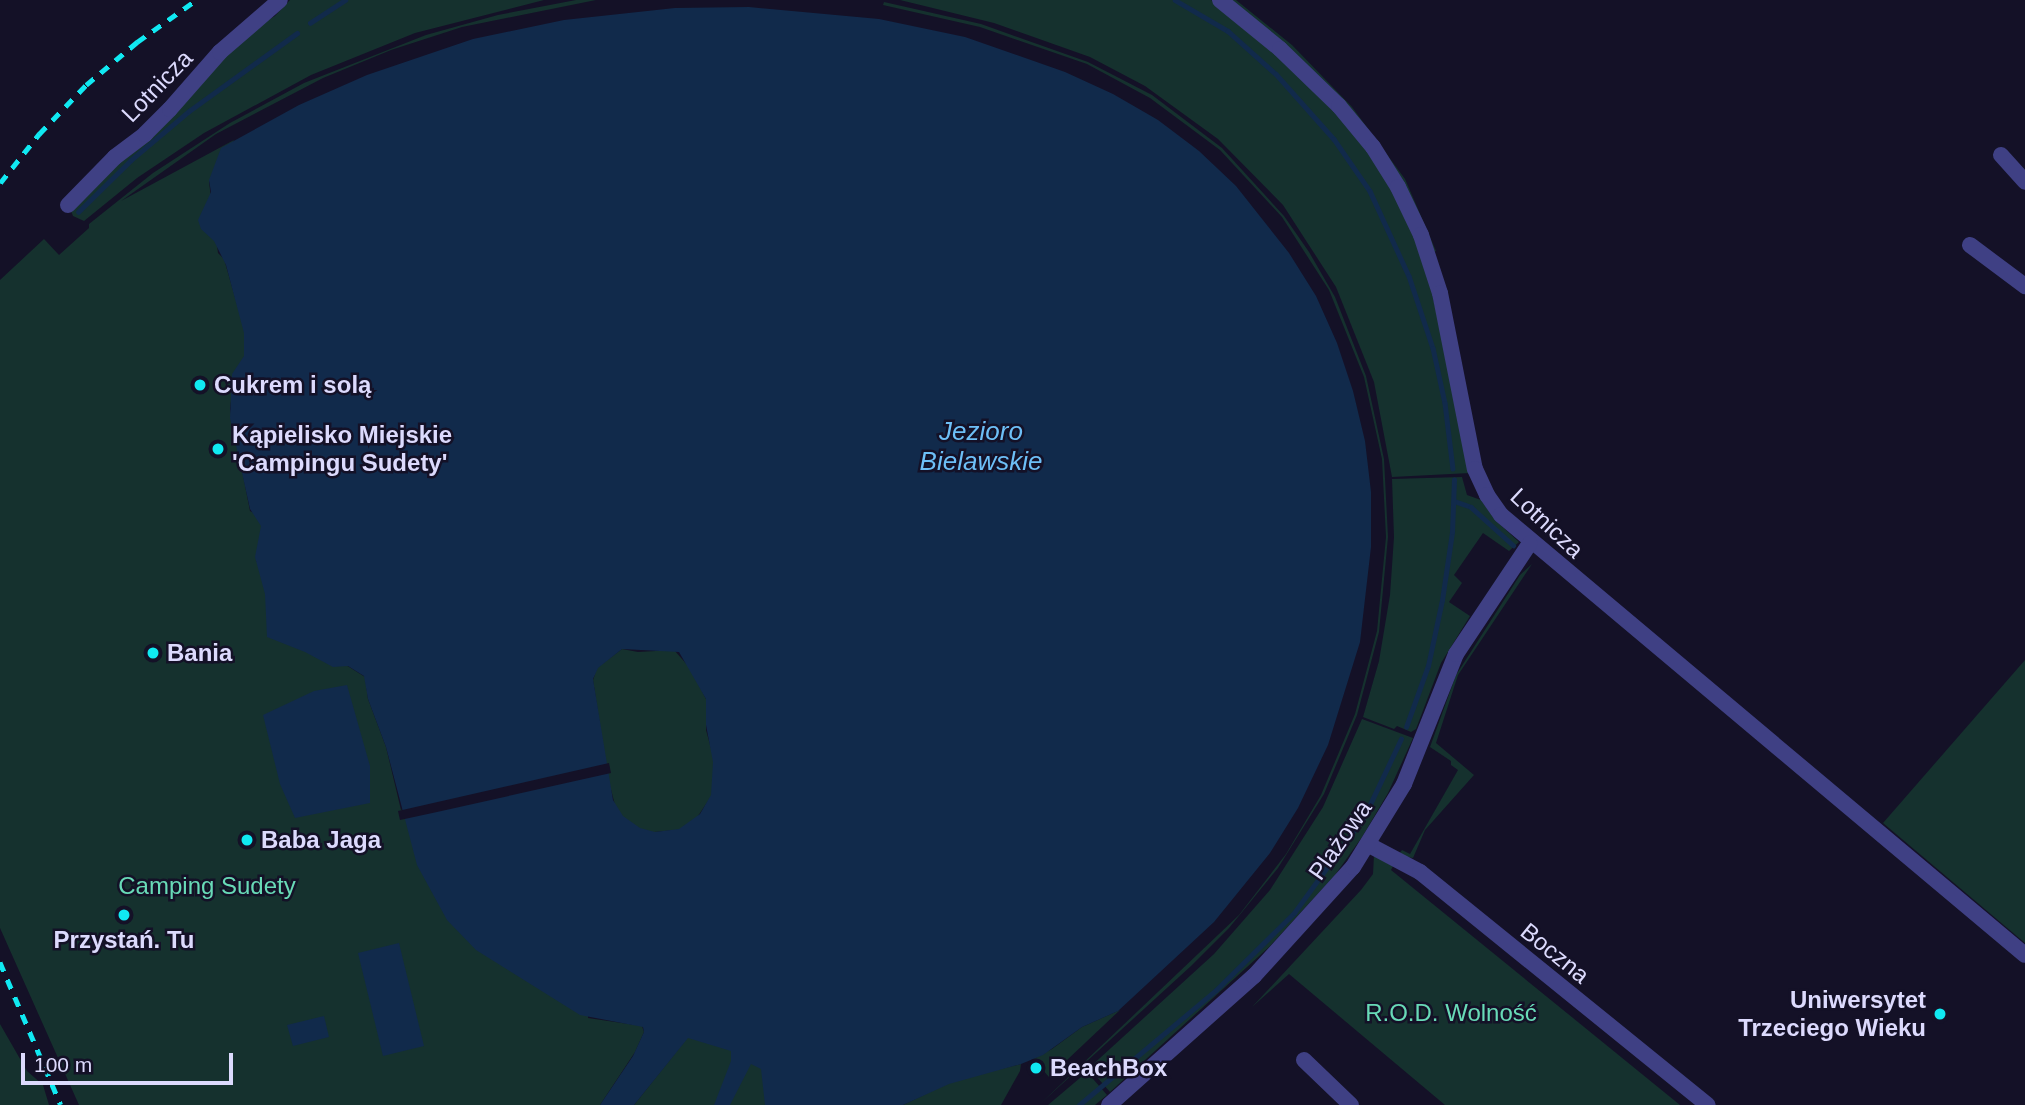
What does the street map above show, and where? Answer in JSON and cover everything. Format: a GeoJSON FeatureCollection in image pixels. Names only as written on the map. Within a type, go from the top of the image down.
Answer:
{"type":"FeatureCollection","features":[{"type":"Feature","properties":{"kind":"street","name":"Lotnicza"},"geometry":{"type":"LineString","coordinates":[[68,205],[115,157],[162,118],[220,52],[280,0]]}},
{"type":"Feature","properties":{"kind":"street","name":"Lotnicza"},"geometry":{"type":"LineString","coordinates":[[1220,0],[1280,49],[1339,106],[1373,147],[1398,187],[1421,235],[1440,293],[1477,473],[1493,506],[1530,543],[2025,955]]}},
{"type":"Feature","properties":{"kind":"street"},"geometry":{"type":"LineString","coordinates":[[2001,155],[2025,181]]}},
{"type":"Feature","properties":{"kind":"street"},"geometry":{"type":"LineString","coordinates":[[1970,245],[2025,286]]}},
{"type":"Feature","properties":{"kind":"street","name":"Plażowa"},"geometry":{"type":"LineString","coordinates":[[1109,1105],[1270,960],[1333,891],[1369,845],[1408,775],[1451,664],[1530,543]]}},
{"type":"Feature","properties":{"kind":"street","name":"Boczna"},"geometry":{"type":"LineString","coordinates":[[1369,845],[1420,872],[1708,1105]]}},
{"type":"Feature","properties":{"kind":"street"},"geometry":{"type":"LineString","coordinates":[[1304,1060],[1351,1105]]}},
{"type":"Feature","properties":{"kind":"green space"},"geometry":{"type":"Polygon","coordinates":[[[290,0],[544,0],[415,33],[311,75],[204,133],[137,178],[84,221],[73,216],[71,211],[246,33],[275,16],[290,0]]]}},
{"type":"Feature","properties":{"kind":"green space","name":"Camping Sudety"},"geometry":{"type":"Polygon","coordinates":[[[576,0],[596,0],[462,27],[391,50],[323,78],[216,134],[121,201],[234,140],[209,182],[218,253],[224,259],[249,346],[233,384],[230,409],[250,511],[267,520],[256,561],[346,665],[365,677],[368,699],[386,747],[401,810],[606,764],[593,680],[597,668],[622,649],[638,652],[674,650],[690,668],[706,699],[706,730],[715,763],[714,792],[698,816],[697,828],[633,834],[615,805],[607,774],[588,1018],[642,1026],[644,1032],[635,1052],[600,1105],[79,1105],[0,928],[0,280],[44,239],[59,255],[89,228],[89,224],[153,173],[230,123],[304,83],[426,35],[498,15],[576,0]]]}},
{"type":"Feature","properties":{"kind":"green space"},"geometry":{"type":"Polygon","coordinates":[[[900,0],[1211,0],[1222,8],[1290,65],[1360,140],[1388,181],[1426,264],[1470,473],[1392,477],[1374,382],[1336,287],[1283,205],[1218,139],[1145,86],[1090,57],[994,23],[900,0]]]}},
{"type":"Feature","properties":{"kind":"green space"},"geometry":{"type":"Polygon","coordinates":[[[1229,0],[1236,0],[1292,45],[1352,107],[1405,179],[1436,251],[1434,252],[1398,175],[1229,0]]]}},
{"type":"Feature","properties":{"kind":"green space"},"geometry":{"type":"Polygon","coordinates":[[[884,2],[981,24],[1088,62],[1152,95],[1222,148],[1284,216],[1335,297],[1366,376],[1384,459],[1388,537],[1379,632],[1357,715],[1324,794],[1278,868],[1229,928],[1039,1105],[1239,915],[1286,854],[1321,795],[1355,714],[1377,631],[1386,537],[1382,459],[1364,377],[1329,290],[1282,217],[1220,150],[1150,98],[1087,64],[980,27],[883,5],[884,2]]]}},
{"type":"Feature","properties":{"kind":"green space"},"geometry":{"type":"Polygon","coordinates":[[[1462,477],[1467,495],[1481,500],[1495,520],[1519,542],[1509,551],[1483,533],[1454,575],[1462,583],[1449,602],[1470,616],[1441,663],[1416,729],[1411,732],[1397,726],[1394,729],[1363,717],[1379,661],[1390,595],[1394,537],[1392,479],[1462,477]]]}},
{"type":"Feature","properties":{"kind":"green space"},"geometry":{"type":"Polygon","coordinates":[[[1532,564],[1458,675],[1436,743],[1474,775],[1425,830],[1413,858],[1399,854],[1402,850],[1410,854],[1458,770],[1451,765],[1451,761],[1430,747],[1456,675],[1520,575],[1532,564]]]}},
{"type":"Feature","properties":{"kind":"green space"},"geometry":{"type":"Polygon","coordinates":[[[2025,660],[2025,943],[1883,823],[2025,660]]]}},
{"type":"Feature","properties":{"kind":"green space"},"geometry":{"type":"Polygon","coordinates":[[[1362,719],[1413,738],[1388,793],[1362,837],[1335,875],[1269,947],[1110,1092],[1089,1068],[1214,954],[1270,890],[1323,807],[1362,719]]]}},
{"type":"Feature","properties":{"kind":"green space","name":"R.O.D. Wolność"},"geometry":{"type":"Polygon","coordinates":[[[1374,855],[1394,864],[1391,870],[1680,1105],[1445,1105],[1289,974],[1252,1007],[1361,890],[1373,874],[1374,855]]]}},
{"type":"Feature","properties":{"kind":"green space"},"geometry":{"type":"Polygon","coordinates":[[[704,996],[749,1063],[764,1067],[770,1105],[634,1105],[685,1041],[704,996]]]}},
{"type":"Feature","properties":{"kind":"green space"},"geometry":{"type":"Polygon","coordinates":[[[1120,1010],[1049,1077],[1033,1059],[1082,1027],[1120,1010]]]}},
{"type":"Feature","properties":{"kind":"green space"},"geometry":{"type":"Polygon","coordinates":[[[0,1024],[27,1071],[43,1085],[49,1105],[0,1105],[0,1024]]]}},
{"type":"Feature","properties":{"kind":"green space"},"geometry":{"type":"Polygon","coordinates":[[[1021,1064],[1020,1071],[1001,1105],[903,1105],[955,1080],[1021,1064]]]}},
{"type":"Feature","properties":{"kind":"green space"},"geometry":{"type":"Polygon","coordinates":[[[1087,1072],[1107,1095],[1095,1105],[1048,1105],[1087,1072]]]}},
{"type":"Feature","properties":{"kind":"water","name":"Jezioro Bielawskie"},"geometry":{"type":"Polygon","coordinates":[[[749,7],[879,19],[965,37],[1065,72],[1113,94],[1158,120],[1199,151],[1236,186],[1289,253],[1316,296],[1337,343],[1353,391],[1365,441],[1371,492],[1371,547],[1360,642],[1328,745],[1298,808],[1270,853],[1214,922],[1118,1011],[1082,1027],[1043,1055],[1021,1064],[949,1084],[903,1105],[765,1105],[761,1069],[751,1064],[730,1105],[714,1105],[731,1061],[731,1051],[688,1038],[634,1105],[600,1105],[633,1056],[644,1032],[643,1027],[580,1015],[476,950],[447,920],[417,865],[386,747],[368,699],[364,676],[348,666],[333,667],[267,637],[265,594],[255,557],[261,526],[250,509],[230,418],[232,374],[244,356],[244,333],[226,265],[214,241],[201,229],[198,220],[211,192],[209,180],[221,148],[299,105],[367,75],[473,39],[564,20],[675,8],[749,7]],[[622,649],[598,668],[593,679],[613,800],[623,816],[640,828],[655,832],[679,829],[700,814],[711,795],[713,762],[706,725],[706,699],[679,652],[622,649]]]}},
{"type":"Feature","properties":{"kind":"water"},"geometry":{"type":"Polygon","coordinates":[[[347,685],[370,766],[370,803],[295,818],[280,784],[263,715],[314,691],[347,685]]]}},
{"type":"Feature","properties":{"kind":"water"},"geometry":{"type":"Polygon","coordinates":[[[399,943],[424,1046],[383,1056],[358,953],[399,943]]]}},
{"type":"Feature","properties":{"kind":"water"},"geometry":{"type":"Polygon","coordinates":[[[324,1016],[329,1037],[293,1046],[287,1025],[324,1016]]]}},
{"type":"Feature","properties":{"kind":"pier"},"geometry":{"type":"Polygon","coordinates":[[[609,763],[611,773],[400,820],[398,811],[609,763]]]}},
{"type":"Feature","properties":{"kind":"waterway"},"geometry":{"type":"LineString","coordinates":[[310,23],[345,0]]}},
{"type":"Feature","properties":{"kind":"waterway"},"geometry":{"type":"LineString","coordinates":[[1175,0],[1228,31],[1276,74],[1334,139],[1370,191],[1409,276],[1433,348],[1445,403],[1453,469]]}},
{"type":"Feature","properties":{"kind":"waterway"},"geometry":{"type":"LineString","coordinates":[[78,212],[131,160],[189,111],[297,33]]}},
{"type":"Feature","properties":{"kind":"waterway"},"geometry":{"type":"LineString","coordinates":[[1406,727],[1428,666],[1442,600],[1452,532],[1454,480]]}},
{"type":"Feature","properties":{"kind":"waterway"},"geometry":{"type":"LineString","coordinates":[[1454,501],[1471,507],[1513,545]]}},
{"type":"Feature","properties":{"kind":"waterway"},"geometry":{"type":"LineString","coordinates":[[1079,1105],[1216,990],[1294,913],[1365,815],[1401,739]]}},
{"type":"Feature","properties":{"kind":"railway"},"geometry":{"type":"LineString","coordinates":[[0,183],[39,134],[86,85],[137,42],[196,0]]}},
{"type":"Feature","properties":{"kind":"railway"},"geometry":{"type":"LineString","coordinates":[[0,962],[61,1105]]}},
{"type":"Feature","properties":{"kind":"place","name":"Cukrem i solą"},"geometry":{"type":"Point","coordinates":[200,385]}},
{"type":"Feature","properties":{"kind":"place","name":"Kąpielisko Miejskie 'Campingu Sudety'"},"geometry":{"type":"Point","coordinates":[218,449]}},
{"type":"Feature","properties":{"kind":"place","name":"Bania"},"geometry":{"type":"Point","coordinates":[153,653]}},
{"type":"Feature","properties":{"kind":"place","name":"Baba Jaga"},"geometry":{"type":"Point","coordinates":[247,840]}},
{"type":"Feature","properties":{"kind":"place","name":"Przystań. Tu"},"geometry":{"type":"Point","coordinates":[124,915]}},
{"type":"Feature","properties":{"kind":"place","name":"Uniwersytet Trzeciego Wieku"},"geometry":{"type":"Point","coordinates":[1940,1014]}},
{"type":"Feature","properties":{"kind":"place","name":"BeachBox"},"geometry":{"type":"Point","coordinates":[1036,1068]}}]}
